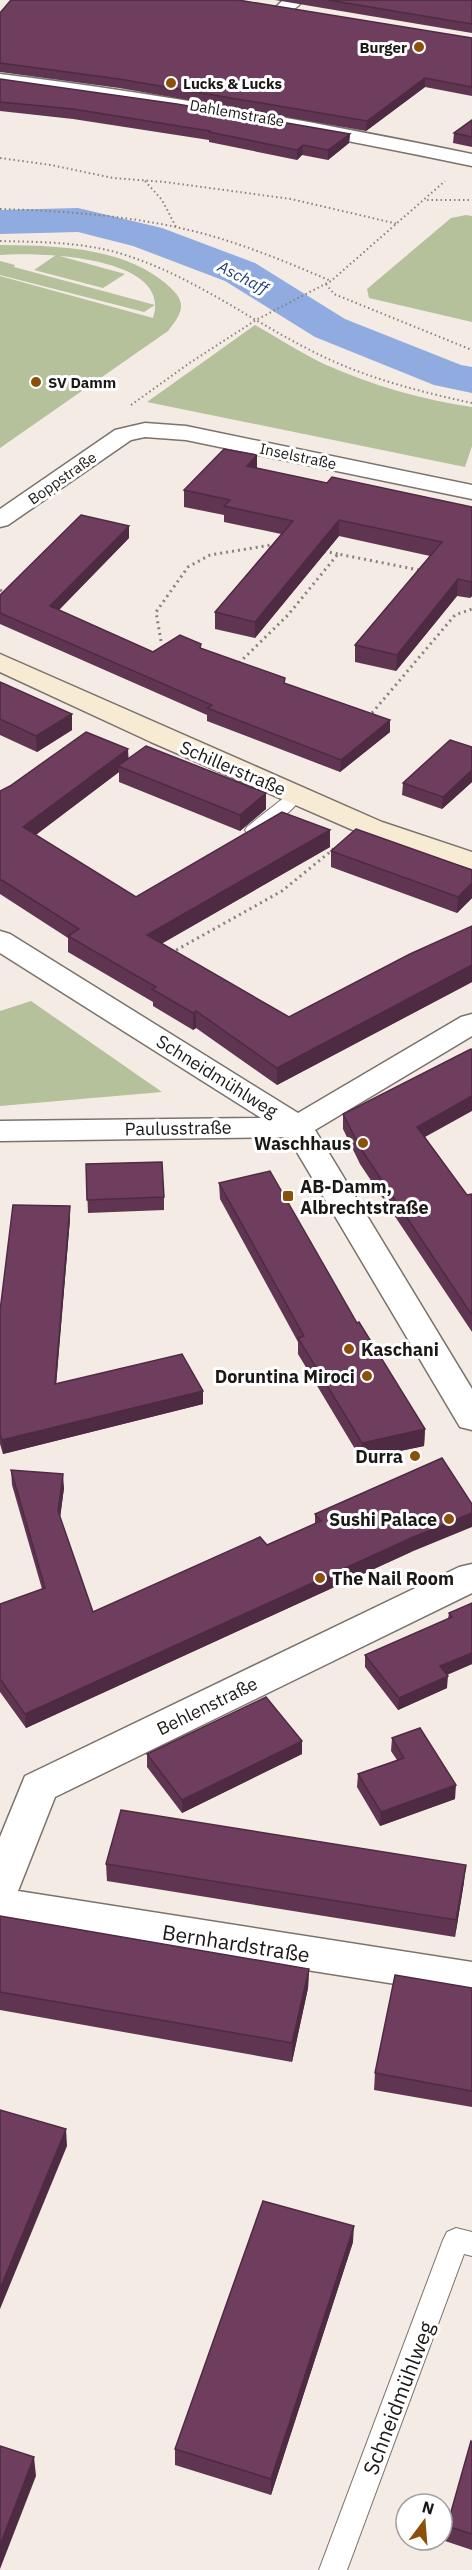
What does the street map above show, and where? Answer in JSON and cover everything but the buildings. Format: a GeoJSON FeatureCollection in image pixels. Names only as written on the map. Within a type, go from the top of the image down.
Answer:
{"type":"FeatureCollection","features":[{"type":"Feature","properties":{"kind":"main road","name":"Schillerstraße"},"geometry":{"type":"LineString","coordinates":[[0,662],[160,736],[363,824],[472,861]]}},
{"type":"Feature","properties":{"kind":"street"},"geometry":{"type":"LineString","coordinates":[[265,5],[289,4],[308,12]]}},
{"type":"Feature","properties":{"kind":"street","name":"Dahlemstraße"},"geometry":{"type":"LineString","coordinates":[[0,80],[100,91],[201,106],[470,159]]}},
{"type":"Feature","properties":{"kind":"street","name":"Inselstraße"},"geometry":{"type":"LineString","coordinates":[[123,435],[145,430],[186,433],[472,492]]}},
{"type":"Feature","properties":{"kind":"street","name":"Boppstraße"},"geometry":{"type":"LineString","coordinates":[[0,520],[123,435]]}},
{"type":"Feature","properties":{"kind":"street","name":"Schneidmühlweg"},"geometry":{"type":"LineString","coordinates":[[0,940],[298,1126],[472,1418]]}},
{"type":"Feature","properties":{"kind":"street","name":"Paulusstraße"},"geometry":{"type":"LineString","coordinates":[[0,1131],[298,1126],[472,1023]]}},
{"type":"Feature","properties":{"kind":"street","name":"Behlenstraße"},"geometry":{"type":"LineString","coordinates":[[0,1888],[39,1787],[472,1577]]}},
{"type":"Feature","properties":{"kind":"street","name":"Bernhardstraße"},"geometry":{"type":"LineString","coordinates":[[0,1905],[472,1979]]}},
{"type":"Feature","properties":{"kind":"lane"},"geometry":{"type":"LineString","coordinates":[[253,830],[284,808],[296,795]]}},
{"type":"Feature","properties":{"kind":"lane","name":"Schneidmühlweg"},"geometry":{"type":"LineString","coordinates":[[333,2570],[456,2240],[472,2244]]}},
{"type":"Feature","properties":{"kind":"path"},"geometry":{"type":"LineString","coordinates":[[0,158],[51,165],[113,178],[291,199],[398,225]]}},
{"type":"Feature","properties":{"kind":"path"},"geometry":{"type":"LineString","coordinates":[[123,435],[130,406],[191,362],[256,320],[331,281],[398,225],[470,159]]}},
{"type":"Feature","properties":{"kind":"path"},"geometry":{"type":"LineString","coordinates":[[140,181],[145,181],[162,200],[177,227]]}},
{"type":"Feature","properties":{"kind":"path"},"geometry":{"type":"LineString","coordinates":[[426,200],[472,200]]}},
{"type":"Feature","properties":{"kind":"path"},"geometry":{"type":"LineString","coordinates":[[0,209],[54,211],[138,220],[177,227],[274,257],[331,281]]}},
{"type":"Feature","properties":{"kind":"path"},"geometry":{"type":"LineString","coordinates":[[0,241],[54,242],[121,254],[172,272],[340,364],[430,395],[472,403]]}},
{"type":"Feature","properties":{"kind":"path"},"geometry":{"type":"LineString","coordinates":[[326,284],[334,294],[472,350]]}},
{"type":"Feature","properties":{"kind":"path"},"geometry":{"type":"LineString","coordinates":[[161,641],[156,612],[188,567],[210,555],[282,543]]}},
{"type":"Feature","properties":{"kind":"path"},"geometry":{"type":"LineString","coordinates":[[315,549],[418,570],[425,562]]}},
{"type":"Feature","properties":{"kind":"path"},"geometry":{"type":"LineString","coordinates":[[239,663],[288,615],[338,554]]}},
{"type":"Feature","properties":{"kind":"path"},"geometry":{"type":"LineString","coordinates":[[0,590],[11,595]]}},
{"type":"Feature","properties":{"kind":"path"},"geometry":{"type":"LineString","coordinates":[[372,713],[455,615],[472,609]]}},
{"type":"Feature","properties":{"kind":"path"},"geometry":{"type":"LineString","coordinates":[[162,958],[282,891],[363,824]]}},
{"type":"Feature","properties":{"kind":"green space"},"geometry":{"type":"Polygon","coordinates":[[[472,216],[472,322],[369,298],[367,289],[451,218],[472,216]]]}},
{"type":"Feature","properties":{"kind":"green space","name":"SV Damm"},"geometry":{"type":"Polygon","coordinates":[[[0,245],[86,250],[127,261],[164,282],[176,294],[181,305],[178,317],[168,331],[0,448],[0,276],[153,318],[154,297],[143,281],[123,270],[98,262],[70,257],[0,255],[0,245]]]}},
{"type":"Feature","properties":{"kind":"green space"},"geometry":{"type":"Polygon","coordinates":[[[56,255],[125,274],[103,288],[34,270],[56,255]]]}},
{"type":"Feature","properties":{"kind":"green space"},"geometry":{"type":"Polygon","coordinates":[[[0,261],[15,265],[14,267],[155,305],[144,312],[0,275],[0,261]]]}},
{"type":"Feature","properties":{"kind":"green space"},"geometry":{"type":"Polygon","coordinates":[[[255,325],[315,360],[360,379],[416,396],[472,407],[472,446],[465,467],[147,402],[255,325]]]}},
{"type":"Feature","properties":{"kind":"green space"},"geometry":{"type":"Polygon","coordinates":[[[31,1001],[162,1092],[0,1106],[0,1011],[31,1001]]]}},
{"type":"Feature","properties":{"kind":"waterway","name":"Aschaff"},"geometry":{"type":"LineString","coordinates":[[0,222],[78,220],[147,237],[240,272],[330,328],[450,376],[472,380]]}},
{"type":"Feature","properties":{"kind":"place","name":"Burger"},"geometry":{"type":"Point","coordinates":[419,47]}},
{"type":"Feature","properties":{"kind":"place","name":"Lucks & Lucks"},"geometry":{"type":"Point","coordinates":[171,83]}},
{"type":"Feature","properties":{"kind":"place","name":"SV Damm"},"geometry":{"type":"Point","coordinates":[36,382]}},
{"type":"Feature","properties":{"kind":"place","name":"Waschhaus"},"geometry":{"type":"Point","coordinates":[363,1143]}},
{"type":"Feature","properties":{"kind":"place","name":"AB-Damm, Albrechtstraße"},"geometry":{"type":"Point","coordinates":[288,1196]}},
{"type":"Feature","properties":{"kind":"place","name":"Kaschani"},"geometry":{"type":"Point","coordinates":[349,1349]}},
{"type":"Feature","properties":{"kind":"place","name":"Doruntina Miroci"},"geometry":{"type":"Point","coordinates":[367,1376]}},
{"type":"Feature","properties":{"kind":"place","name":"Durra"},"geometry":{"type":"Point","coordinates":[415,1456]}},
{"type":"Feature","properties":{"kind":"place","name":"Sushi Palace"},"geometry":{"type":"Point","coordinates":[449,1519]}},
{"type":"Feature","properties":{"kind":"place","name":"The Nail Room"},"geometry":{"type":"Point","coordinates":[320,1578]}}]}
